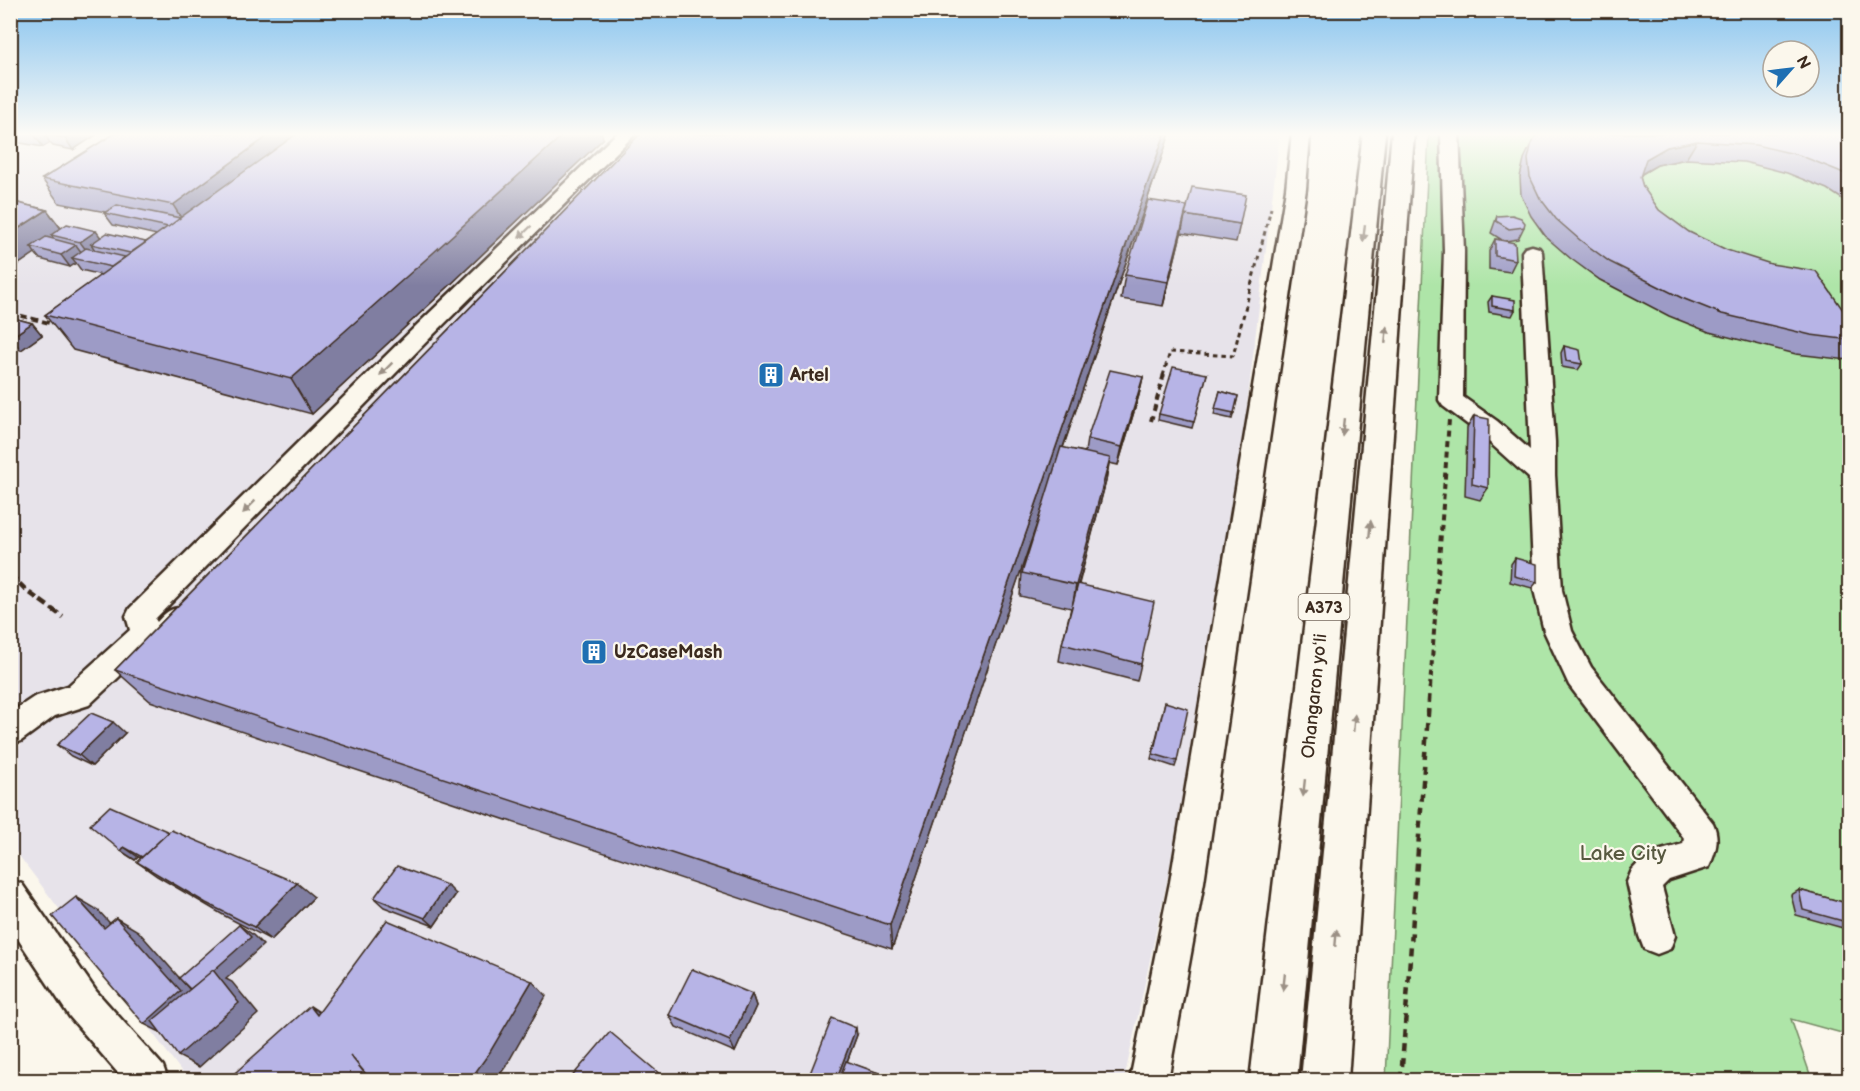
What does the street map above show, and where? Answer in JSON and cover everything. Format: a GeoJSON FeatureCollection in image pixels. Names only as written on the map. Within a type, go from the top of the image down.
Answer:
{"type":"FeatureCollection","features":[{"type":"Feature","properties":{"kind":"highway","name":"Ohangaron yoʻli"},"geometry":{"type":"LineString","coordinates":[[1273,1080],[1369,184]]}},
{"type":"Feature","properties":{"kind":"highway","name":"A373"},"geometry":{"type":"LineString","coordinates":[[1324,1080],[1399,184]]}},
{"type":"Feature","properties":{"kind":"street"},"geometry":{"type":"LineString","coordinates":[[146,634],[140,615],[575,184]]}},
{"type":"Feature","properties":{"kind":"street"},"geometry":{"type":"LineString","coordinates":[[1149,1080],[1187,882],[1296,184]]}},
{"type":"Feature","properties":{"kind":"street"},"geometry":{"type":"LineString","coordinates":[[1451,400],[1454,251],[1452,184]]}},
{"type":"Feature","properties":{"kind":"street"},"geometry":{"type":"LineString","coordinates":[[1532,252],[1543,442],[1542,475],[1548,590],[1558,631],[1580,676],[1701,834],[1697,856],[1659,866],[1644,882],[1657,936]]}},
{"type":"Feature","properties":{"kind":"street"},"geometry":{"type":"LineString","coordinates":[[1451,400],[1543,442]]}},
{"type":"Feature","properties":{"kind":"street"},"geometry":{"type":"LineString","coordinates":[[1451,400],[1488,427],[1542,475]]}},
{"type":"Feature","properties":{"kind":"street"},"geometry":{"type":"LineString","coordinates":[[10,731],[45,706],[78,696],[146,634],[164,633],[198,599]]}},
{"type":"Feature","properties":{"kind":"street"},"geometry":{"type":"LineString","coordinates":[[10,896],[83,1004],[149,1080]]}},
{"type":"Feature","properties":{"kind":"path"},"geometry":{"type":"LineString","coordinates":[[1151,421],[1170,352],[1233,356],[1272,205]]}},
{"type":"Feature","properties":{"kind":"path"},"geometry":{"type":"LineString","coordinates":[[1401,1080],[1451,400]]}},
{"type":"Feature","properties":{"kind":"shaded area"},"geometry":{"type":"Polygon","coordinates":[[[11,184],[1274,184],[1246,414],[1169,872],[1124,1080],[188,1080],[11,845],[11,759],[31,729],[10,714],[11,184]]]}},
{"type":"Feature","properties":{"kind":"green space","name":"Lake City"},"geometry":{"type":"Polygon","coordinates":[[[1427,184],[1849,184],[1849,1035],[1791,1019],[1812,1080],[1386,1080],[1427,184]]]}},
{"type":"Feature","properties":{"kind":"building"},"geometry":{"type":"Polygon","coordinates":[[[67,184],[202,184],[173,205],[67,184]]]}},
{"type":"Feature","properties":{"kind":"building"},"geometry":{"type":"Polygon","coordinates":[[[227,184],[509,184],[291,379],[45,315],[227,184]]]}},
{"type":"Feature","properties":{"kind":"building"},"geometry":{"type":"Polygon","coordinates":[[[591,184],[1147,184],[890,925],[115,670],[591,184]]]}},
{"type":"Feature","properties":{"kind":"building"},"geometry":{"type":"Polygon","coordinates":[[[1533,184],[1642,184],[1659,210],[1689,232],[1727,250],[1771,264],[1816,271],[1850,320],[1850,340],[1811,335],[1722,314],[1682,298],[1610,262],[1556,219],[1540,198],[1533,184]]]}},
{"type":"Feature","properties":{"kind":"building"},"geometry":{"type":"Polygon","coordinates":[[[1192,187],[1246,195],[1240,224],[1185,215],[1192,187]]]}},
{"type":"Feature","properties":{"kind":"building"},"geometry":{"type":"Polygon","coordinates":[[[1148,200],[1187,206],[1168,282],[1125,275],[1148,200]]]}},
{"type":"Feature","properties":{"kind":"building"},"geometry":{"type":"Polygon","coordinates":[[[10,201],[47,210],[10,234],[10,201]]]}},
{"type":"Feature","properties":{"kind":"building"},"geometry":{"type":"Polygon","coordinates":[[[117,205],[180,218],[168,227],[104,213],[117,205]]]}},
{"type":"Feature","properties":{"kind":"building"},"geometry":{"type":"Polygon","coordinates":[[[1512,215],[1521,218],[1525,223],[1524,227],[1509,229],[1496,221],[1497,216],[1512,215]]]}},
{"type":"Feature","properties":{"kind":"building"},"geometry":{"type":"Polygon","coordinates":[[[67,224],[96,231],[80,242],[51,235],[67,224]]]}},
{"type":"Feature","properties":{"kind":"building"},"geometry":{"type":"Polygon","coordinates":[[[107,233],[146,242],[130,253],[91,244],[107,233]]]}},
{"type":"Feature","properties":{"kind":"building"},"geometry":{"type":"Polygon","coordinates":[[[46,237],[76,245],[61,255],[31,247],[46,237]]]}},
{"type":"Feature","properties":{"kind":"building"},"geometry":{"type":"Polygon","coordinates":[[[1495,239],[1515,243],[1516,260],[1495,256],[1495,239]]]}},
{"type":"Feature","properties":{"kind":"building"},"geometry":{"type":"Polygon","coordinates":[[[86,248],[125,257],[111,267],[72,258],[86,248]]]}},
{"type":"Feature","properties":{"kind":"building"},"geometry":{"type":"Polygon","coordinates":[[[1492,296],[1515,300],[1515,310],[1492,306],[1492,296]]]}},
{"type":"Feature","properties":{"kind":"building"},"geometry":{"type":"Polygon","coordinates":[[[10,317],[32,323],[10,338],[10,317]]]}},
{"type":"Feature","properties":{"kind":"building"},"geometry":{"type":"Polygon","coordinates":[[[1564,346],[1580,350],[1582,364],[1566,361],[1564,346]]]}},
{"type":"Feature","properties":{"kind":"building"},"geometry":{"type":"Polygon","coordinates":[[[1173,367],[1207,374],[1194,422],[1159,414],[1173,367]]]}},
{"type":"Feature","properties":{"kind":"building"},"geometry":{"type":"Polygon","coordinates":[[[1110,370],[1143,377],[1122,447],[1087,439],[1110,370]]]}},
{"type":"Feature","properties":{"kind":"building"},"geometry":{"type":"Polygon","coordinates":[[[1220,391],[1238,396],[1234,413],[1215,409],[1220,391]]]}},
{"type":"Feature","properties":{"kind":"building"},"geometry":{"type":"Polygon","coordinates":[[[1474,416],[1489,419],[1488,488],[1472,484],[1474,416]]]}},
{"type":"Feature","properties":{"kind":"building"},"geometry":{"type":"Polygon","coordinates":[[[1061,447],[1110,458],[1076,585],[1022,573],[1061,447]]]}},
{"type":"Feature","properties":{"kind":"building"},"geometry":{"type":"Polygon","coordinates":[[[1515,558],[1537,564],[1537,582],[1514,576],[1515,558]]]}},
{"type":"Feature","properties":{"kind":"building"},"geometry":{"type":"Polygon","coordinates":[[[1078,584],[1154,602],[1141,664],[1062,644],[1078,584]]]}},
{"type":"Feature","properties":{"kind":"building"},"geometry":{"type":"Polygon","coordinates":[[[1165,702],[1188,709],[1177,761],[1153,754],[1165,702]]]}},
{"type":"Feature","properties":{"kind":"building"},"geometry":{"type":"Polygon","coordinates":[[[91,713],[113,722],[79,755],[57,745],[91,713]]]}},
{"type":"Feature","properties":{"kind":"building"},"geometry":{"type":"Polygon","coordinates":[[[110,806],[169,832],[142,857],[124,847],[121,851],[90,825],[110,806]]]}},
{"type":"Feature","properties":{"kind":"building"},"geometry":{"type":"Polygon","coordinates":[[[171,830],[297,883],[254,927],[206,903],[137,862],[171,830]]]}},
{"type":"Feature","properties":{"kind":"building"},"geometry":{"type":"Polygon","coordinates":[[[397,866],[447,885],[425,918],[374,898],[397,866]]]}},
{"type":"Feature","properties":{"kind":"building"},"geometry":{"type":"Polygon","coordinates":[[[1799,890],[1850,904],[1850,923],[1803,910],[1799,890]]]}},
{"type":"Feature","properties":{"kind":"building"},"geometry":{"type":"Polygon","coordinates":[[[76,897],[104,928],[116,918],[181,991],[144,1024],[52,916],[76,897]]]}},
{"type":"Feature","properties":{"kind":"building"},"geometry":{"type":"Polygon","coordinates":[[[387,920],[532,981],[490,1052],[470,1080],[371,1080],[350,1055],[370,1080],[227,1080],[310,1006],[317,1015],[387,920]]]}},
{"type":"Feature","properties":{"kind":"building"},"geometry":{"type":"Polygon","coordinates":[[[239,925],[251,937],[190,989],[179,978],[239,925]]]}},
{"type":"Feature","properties":{"kind":"building"},"geometry":{"type":"Polygon","coordinates":[[[692,969],[752,994],[730,1041],[669,1015],[692,969]]]}},
{"type":"Feature","properties":{"kind":"building"},"geometry":{"type":"Polygon","coordinates":[[[213,970],[239,1003],[178,1056],[152,1021],[213,970]]]}},
{"type":"Feature","properties":{"kind":"building"},"geometry":{"type":"Polygon","coordinates":[[[832,1018],[856,1028],[836,1080],[820,1080],[809,1076],[832,1018]]]}},
{"type":"Feature","properties":{"kind":"building"},"geometry":{"type":"Polygon","coordinates":[[[610,1032],[667,1080],[569,1080],[610,1032]]]}},
{"type":"Feature","properties":{"kind":"building"},"geometry":{"type":"Polygon","coordinates":[[[846,1061],[898,1080],[839,1080],[846,1061]]]}},
{"type":"Feature","properties":{"kind":"railway"},"geometry":{"type":"LineString","coordinates":[[10,313],[69,328]]}},
{"type":"Feature","properties":{"kind":"railway"},"geometry":{"type":"LineString","coordinates":[[10,574],[27,591],[63,617]]}},
{"type":"Feature","properties":{"kind":"place","name":"Artel"},"geometry":{"type":"Point","coordinates":[771,375]}},
{"type":"Feature","properties":{"kind":"place","name":"UzCaseMash"},"geometry":{"type":"Point","coordinates":[594,652]}}]}
